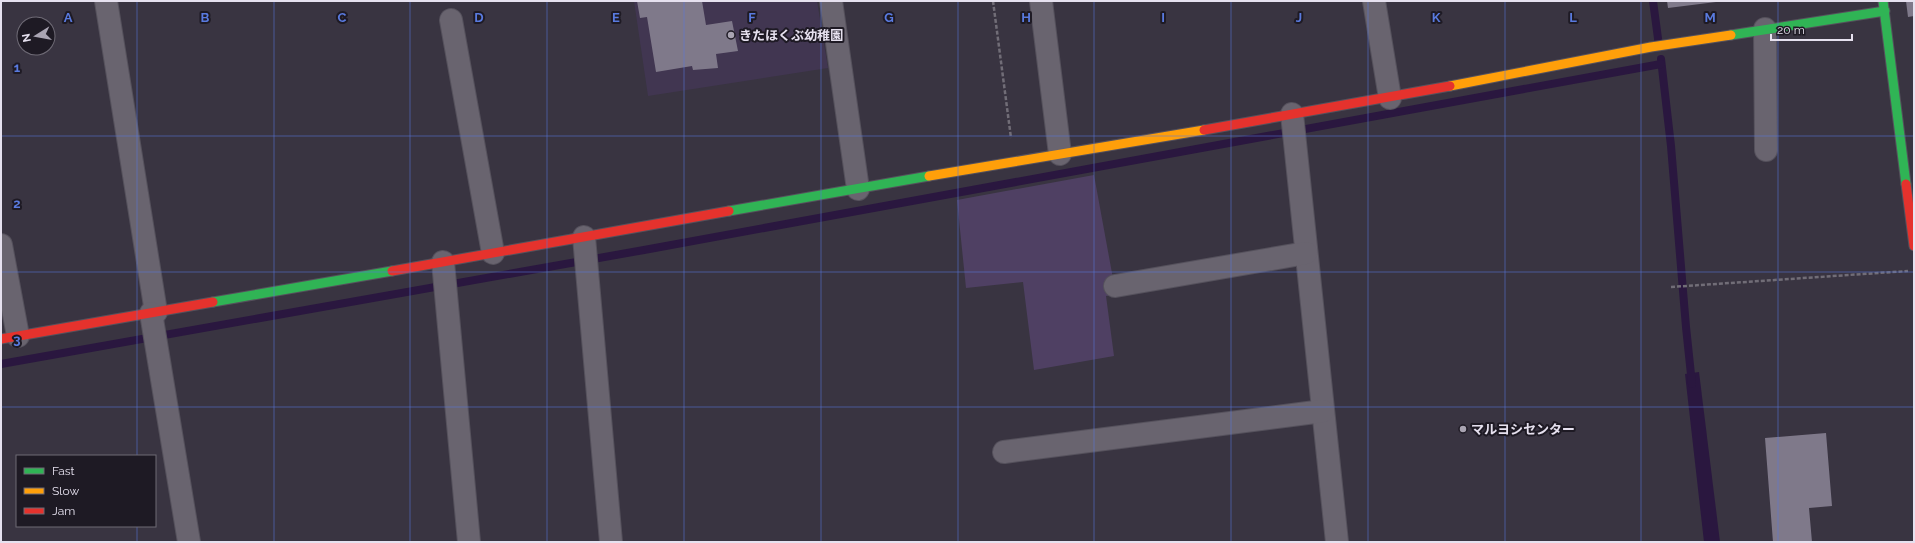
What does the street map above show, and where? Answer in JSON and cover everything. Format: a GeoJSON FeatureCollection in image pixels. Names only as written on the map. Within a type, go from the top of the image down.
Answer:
{"type":"FeatureCollection","features":[{"type":"Feature","properties":{"kind":"street"},"geometry":{"type":"LineString","coordinates":[[106,1],[154,312],[157,350],[189,542]]}},
{"type":"Feature","properties":{"kind":"street"},"geometry":{"type":"LineString","coordinates":[[831,1],[858,189]]}},
{"type":"Feature","properties":{"kind":"street"},"geometry":{"type":"LineString","coordinates":[[1041,1],[1060,154]]}},
{"type":"Feature","properties":{"kind":"street"},"geometry":{"type":"LineString","coordinates":[[1374,1],[1390,98]]}},
{"type":"Feature","properties":{"kind":"street"},"geometry":{"type":"LineString","coordinates":[[1883,1],[1914,246]]}},
{"type":"Feature","properties":{"kind":"street"},"geometry":{"type":"LineString","coordinates":[[1,245],[10,337],[1390,98],[1651,47],[1885,11]]}},
{"type":"Feature","properties":{"kind":"street"},"geometry":{"type":"LineString","coordinates":[[451,20],[493,253]]}},
{"type":"Feature","properties":{"kind":"street"},"geometry":{"type":"LineString","coordinates":[[1765,29],[1766,150]]}},
{"type":"Feature","properties":{"kind":"street"},"geometry":{"type":"LineString","coordinates":[[1292,114],[1338,542]]}},
{"type":"Feature","properties":{"kind":"street"},"geometry":{"type":"LineString","coordinates":[[584,237],[611,542]]}},
{"type":"Feature","properties":{"kind":"street"},"geometry":{"type":"LineString","coordinates":[[1114,286],[1306,253]]}},
{"type":"Feature","properties":{"kind":"street"},"geometry":{"type":"LineString","coordinates":[[443,262],[469,542]]}},
{"type":"Feature","properties":{"kind":"street"},"geometry":{"type":"LineString","coordinates":[[1004,452],[1323,411]]}},
{"type":"Feature","properties":{"kind":"path"},"geometry":{"type":"LineString","coordinates":[[992,1],[1015,162]]}},
{"type":"Feature","properties":{"kind":"path"},"geometry":{"type":"LineString","coordinates":[[1671,287],[1914,270]]}},
{"type":"Feature","properties":{"kind":"shaded area","name":"きたほくぶ幼稚園"},"geometry":{"type":"Polygon","coordinates":[[[634,1],[817,1],[828,68],[648,96],[634,1]]]}},
{"type":"Feature","properties":{"kind":"shaded area"},"geometry":{"type":"Polygon","coordinates":[[[1094,175],[1116,295],[1106,296],[1114,356],[1034,370],[1023,282],[966,288],[957,200],[1094,175]]]}},
{"type":"Feature","properties":{"kind":"shaded area"},"geometry":{"type":"Polygon","coordinates":[[[1699,372],[1720,542],[1704,542],[1685,374],[1699,372]]]}},
{"type":"Feature","properties":{"kind":"building"},"geometry":{"type":"Polygon","coordinates":[[[637,1],[702,1],[706,25],[732,21],[738,51],[716,54],[718,68],[693,70],[692,66],[656,72],[647,17],[640,18],[637,1]]]}},
{"type":"Feature","properties":{"kind":"building"},"geometry":{"type":"Polygon","coordinates":[[[1667,1],[1716,1],[1716,2],[1668,8],[1667,1]]]}},
{"type":"Feature","properties":{"kind":"building"},"geometry":{"type":"Polygon","coordinates":[[[1906,1],[1914,1],[1914,16],[1908,17],[1906,1]]]}},
{"type":"Feature","properties":{"kind":"building"},"geometry":{"type":"Polygon","coordinates":[[[1826,433],[1832,506],[1809,508],[1812,542],[1773,542],[1765,438],[1826,433]]]}},
{"type":"Feature","properties":{"kind":"waterway"},"geometry":{"type":"LineString","coordinates":[[1653,1],[1659,46]]}},
{"type":"Feature","properties":{"kind":"waterway"},"geometry":{"type":"LineString","coordinates":[[1661,59],[1671,146],[1692,384]]}},
{"type":"Feature","properties":{"kind":"waterway"},"geometry":{"type":"LineString","coordinates":[[1,364],[644,250],[1661,64]]}},
{"type":"Feature","properties":{"kind":"traffic: fast"},"geometry":{"type":"LineString","coordinates":[[1883,1],[1906,184]]}},
{"type":"Feature","properties":{"kind":"traffic: fast"},"geometry":{"type":"LineString","coordinates":[[1731,35],[1885,11]]}},
{"type":"Feature","properties":{"kind":"traffic: fast"},"geometry":{"type":"LineString","coordinates":[[729,211],[929,176]]}},
{"type":"Feature","properties":{"kind":"traffic: fast"},"geometry":{"type":"LineString","coordinates":[[213,302],[392,271]]}},
{"type":"Feature","properties":{"kind":"traffic: slow"},"geometry":{"type":"LineString","coordinates":[[1450,86],[1651,47],[1731,35]]}},
{"type":"Feature","properties":{"kind":"traffic: slow"},"geometry":{"type":"LineString","coordinates":[[929,176],[1204,130]]}},
{"type":"Feature","properties":{"kind":"traffic: jam"},"geometry":{"type":"LineString","coordinates":[[1204,130],[1450,86]]}},
{"type":"Feature","properties":{"kind":"traffic: jam"},"geometry":{"type":"LineString","coordinates":[[1906,184],[1914,246]]}},
{"type":"Feature","properties":{"kind":"traffic: jam"},"geometry":{"type":"LineString","coordinates":[[392,271],[729,211]]}},
{"type":"Feature","properties":{"kind":"traffic: jam"},"geometry":{"type":"LineString","coordinates":[[1,339],[213,302]]}},
{"type":"Feature","properties":{"kind":"place","name":"きたほくぶ幼稚園"},"geometry":{"type":"Point","coordinates":[731,35]}},
{"type":"Feature","properties":{"kind":"place","name":"マルヨシセンター"},"geometry":{"type":"Point","coordinates":[1463,429]}}]}
